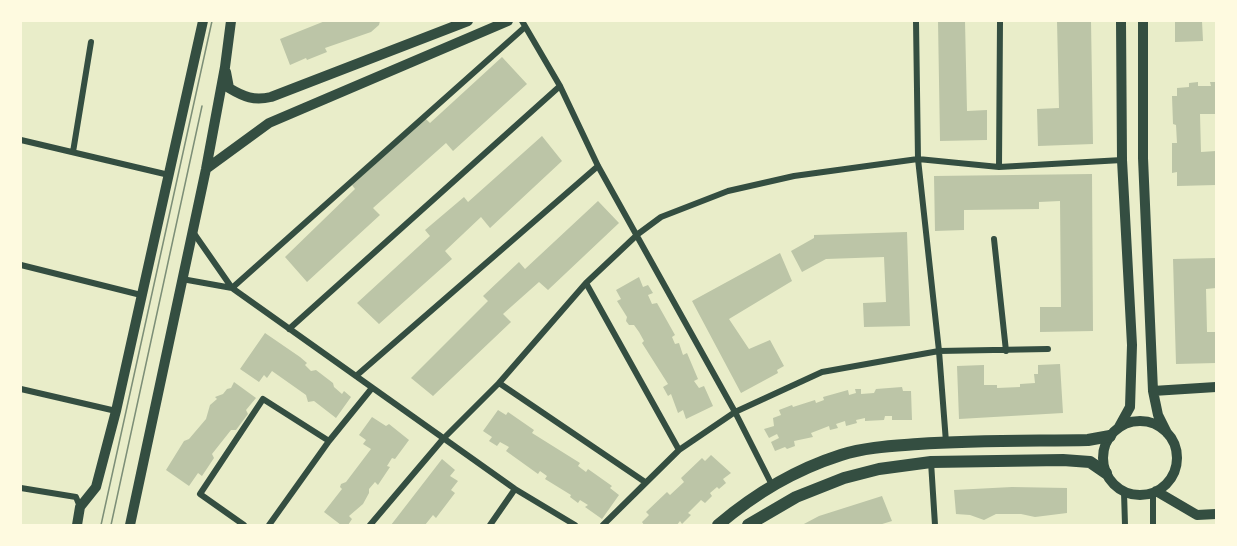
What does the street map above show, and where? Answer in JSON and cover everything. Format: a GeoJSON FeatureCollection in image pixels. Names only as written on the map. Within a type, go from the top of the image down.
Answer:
{"type":"FeatureCollection","features":[{"type":"Feature","properties":{"kind":"main road"},"geometry":{"type":"LineString","coordinates":[[718,525],[772,485],[803,469],[843,454],[879,447],[946,442],[1088,440],[1110,436]]}},
{"type":"Feature","properties":{"kind":"main road"},"geometry":{"type":"LineString","coordinates":[[748,525],[796,497],[844,478],[879,469],[931,462],[1063,460],[1090,462],[1106,473]]}},
{"type":"Feature","properties":{"kind":"street"},"geometry":{"type":"LineString","coordinates":[[77,525],[80,507],[96,487],[116,411],[203,21]]}},
{"type":"Feature","properties":{"kind":"street"},"geometry":{"type":"LineString","coordinates":[[130,525],[206,169],[231,21]]}},
{"type":"Feature","properties":{"kind":"street"},"geometry":{"type":"LineString","coordinates":[[225,67],[230,88],[251,99],[261,99],[468,21]]}},
{"type":"Feature","properties":{"kind":"street"},"geometry":{"type":"LineString","coordinates":[[206,169],[269,123],[508,21]]}},
{"type":"Feature","properties":{"kind":"street"},"geometry":{"type":"LineString","coordinates":[[916,21],[918,159],[939,351],[946,442]]}},
{"type":"Feature","properties":{"kind":"street"},"geometry":{"type":"LineString","coordinates":[[999,167],[1000,21]]}},
{"type":"Feature","properties":{"kind":"street"},"geometry":{"type":"LineString","coordinates":[[1121,21],[1122,160],[1132,345],[1130,407],[1119,427],[1110,436],[1104,448],[1103,460],[1106,473],[1113,483],[1125,492],[1138,495],[1154,492],[1163,487],[1172,478],[1177,467],[1178,455],[1158,415],[1153,391],[1143,158],[1143,21]]}},
{"type":"Feature","properties":{"kind":"street"},"geometry":{"type":"LineString","coordinates":[[232,288],[524,24],[560,86],[598,166],[638,234],[772,485]]}},
{"type":"Feature","properties":{"kind":"street"},"geometry":{"type":"LineString","coordinates":[[73,152],[91,42]]}},
{"type":"Feature","properties":{"kind":"street"},"geometry":{"type":"LineString","coordinates":[[289,329],[560,86]]}},
{"type":"Feature","properties":{"kind":"street"},"geometry":{"type":"LineString","coordinates":[[21,140],[170,175]]}},
{"type":"Feature","properties":{"kind":"street"},"geometry":{"type":"LineString","coordinates":[[370,525],[443,439],[499,383],[586,283],[638,234],[661,217],[728,191],[794,176],[918,159],[999,167],[1122,160]]}},
{"type":"Feature","properties":{"kind":"street"},"geometry":{"type":"LineString","coordinates":[[356,376],[598,166]]}},
{"type":"Feature","properties":{"kind":"street"},"geometry":{"type":"LineString","coordinates":[[192,232],[232,288],[515,489],[575,525]]}},
{"type":"Feature","properties":{"kind":"street"},"geometry":{"type":"LineString","coordinates":[[994,239],[1006,351]]}},
{"type":"Feature","properties":{"kind":"street"},"geometry":{"type":"LineString","coordinates":[[21,265],[141,295]]}},
{"type":"Feature","properties":{"kind":"street"},"geometry":{"type":"LineString","coordinates":[[181,279],[232,288]]}},
{"type":"Feature","properties":{"kind":"street"},"geometry":{"type":"LineString","coordinates":[[586,283],[680,450]]}},
{"type":"Feature","properties":{"kind":"street"},"geometry":{"type":"LineString","coordinates":[[603,525],[680,450],[735,412],[822,372],[939,351],[1048,349]]}},
{"type":"Feature","properties":{"kind":"street"},"geometry":{"type":"LineString","coordinates":[[499,383],[645,482]]}},
{"type":"Feature","properties":{"kind":"street"},"geometry":{"type":"LineString","coordinates":[[1153,391],[1216,387]]}},
{"type":"Feature","properties":{"kind":"street"},"geometry":{"type":"LineString","coordinates":[[269,525],[329,441],[372,388]]}},
{"type":"Feature","properties":{"kind":"street"},"geometry":{"type":"LineString","coordinates":[[21,389],[116,411]]}},
{"type":"Feature","properties":{"kind":"street"},"geometry":{"type":"LineString","coordinates":[[244,525],[200,494],[263,399],[329,441]]}},
{"type":"Feature","properties":{"kind":"street"},"geometry":{"type":"LineString","coordinates":[[1119,427],[1131,422],[1144,421],[1157,425],[1167,433]]}},
{"type":"Feature","properties":{"kind":"street"},"geometry":{"type":"LineString","coordinates":[[931,462],[935,525]]}},
{"type":"Feature","properties":{"kind":"street"},"geometry":{"type":"LineString","coordinates":[[21,488],[76,497],[80,507]]}},
{"type":"Feature","properties":{"kind":"street"},"geometry":{"type":"LineString","coordinates":[[490,525],[515,489]]}},
{"type":"Feature","properties":{"kind":"street"},"geometry":{"type":"LineString","coordinates":[[1125,492],[1125,525]]}},
{"type":"Feature","properties":{"kind":"street"},"geometry":{"type":"LineString","coordinates":[[1154,492],[1197,514],[1216,514]]}},
{"type":"Feature","properties":{"kind":"street"},"geometry":{"type":"LineString","coordinates":[[1153,525],[1154,492]]}},
{"type":"Feature","properties":{"kind":"building"},"geometry":{"type":"Polygon","coordinates":[[[325,21],[380,21],[371,32],[325,48],[327,52],[290,65],[280,39],[325,21]]]}},
{"type":"Feature","properties":{"kind":"building"},"geometry":{"type":"Polygon","coordinates":[[[938,21],[965,21],[967,111],[987,110],[987,140],[940,141],[938,21]]]}},
{"type":"Feature","properties":{"kind":"building"},"geometry":{"type":"Polygon","coordinates":[[[1057,21],[1091,21],[1093,144],[1038,146],[1037,109],[1059,108],[1057,21]]]}},
{"type":"Feature","properties":{"kind":"building"},"geometry":{"type":"Polygon","coordinates":[[[1175,21],[1202,21],[1203,41],[1175,42],[1175,21]]]}},
{"type":"Feature","properties":{"kind":"building"},"geometry":{"type":"Polygon","coordinates":[[[502,57],[527,84],[453,151],[446,143],[373,208],[380,215],[307,282],[285,257],[355,189],[352,185],[425,118],[430,123],[502,57]]]}},
{"type":"Feature","properties":{"kind":"building"},"geometry":{"type":"Polygon","coordinates":[[[1198,82],[1198,86],[1211,86],[1210,82],[1216,82],[1216,114],[1200,114],[1201,152],[1216,151],[1216,185],[1177,186],[1177,172],[1172,173],[1172,143],[1177,143],[1176,125],[1173,124],[1172,96],[1177,96],[1177,88],[1189,87],[1189,83],[1198,82]]]}},
{"type":"Feature","properties":{"kind":"building"},"geometry":{"type":"Polygon","coordinates":[[[542,136],[562,161],[490,228],[481,217],[445,251],[452,259],[379,324],[357,303],[430,236],[425,230],[464,197],[468,202],[542,136]]]}},
{"type":"Feature","properties":{"kind":"building"},"geometry":{"type":"Polygon","coordinates":[[[1092,174],[1093,331],[1040,332],[1040,307],[1061,307],[1060,201],[1039,202],[1039,209],[964,210],[964,230],[935,231],[934,176],[1092,174]]]}},
{"type":"Feature","properties":{"kind":"building"},"geometry":{"type":"Polygon","coordinates":[[[598,201],[619,223],[548,290],[539,282],[503,314],[511,322],[433,396],[411,378],[488,301],[483,296],[519,262],[525,269],[598,201]]]}},
{"type":"Feature","properties":{"kind":"building"},"geometry":{"type":"Polygon","coordinates":[[[907,232],[910,326],[864,327],[863,303],[886,302],[884,257],[826,259],[802,272],[791,251],[814,238],[814,235],[907,232]]]}},
{"type":"Feature","properties":{"kind":"building"},"geometry":{"type":"Polygon","coordinates":[[[780,253],[792,281],[729,319],[749,349],[770,340],[784,366],[777,370],[778,373],[741,393],[692,301],[780,253]]]}},
{"type":"Feature","properties":{"kind":"building"},"geometry":{"type":"Polygon","coordinates":[[[1216,258],[1216,288],[1206,289],[1207,332],[1216,332],[1216,363],[1176,364],[1173,259],[1216,258]]]}},
{"type":"Feature","properties":{"kind":"building"},"geometry":{"type":"Polygon","coordinates":[[[639,277],[643,287],[648,285],[653,293],[648,295],[652,304],[657,303],[675,335],[672,337],[675,344],[679,343],[683,355],[687,353],[698,379],[694,381],[699,388],[704,386],[713,406],[686,419],[683,410],[678,413],[671,394],[668,396],[663,387],[668,384],[642,343],[644,341],[639,332],[634,325],[629,325],[626,321],[627,317],[617,301],[621,299],[616,290],[639,277]]]}},
{"type":"Feature","properties":{"kind":"building"},"geometry":{"type":"Polygon","coordinates":[[[265,333],[300,357],[311,371],[316,370],[333,383],[342,394],[344,391],[351,397],[336,418],[314,401],[308,402],[306,395],[272,371],[267,378],[264,375],[259,382],[240,369],[265,333]]]}},
{"type":"Feature","properties":{"kind":"building"},"geometry":{"type":"Polygon","coordinates":[[[1060,364],[1063,413],[959,419],[957,366],[984,365],[984,385],[997,385],[997,388],[1020,387],[1020,384],[1035,383],[1034,374],[1038,374],[1038,365],[1060,364]]]}},
{"type":"Feature","properties":{"kind":"building"},"geometry":{"type":"Polygon","coordinates":[[[234,382],[256,398],[246,410],[248,414],[236,430],[231,430],[212,454],[214,458],[202,476],[198,473],[189,486],[166,470],[184,441],[189,439],[206,419],[210,405],[217,399],[215,397],[231,388],[234,382]]]}},
{"type":"Feature","properties":{"kind":"building"},"geometry":{"type":"Polygon","coordinates":[[[902,387],[903,391],[911,391],[912,420],[892,420],[892,416],[885,416],[884,420],[865,421],[865,418],[846,426],[845,421],[836,424],[838,428],[830,430],[829,426],[811,433],[813,437],[794,441],[795,446],[775,451],[771,442],[779,438],[777,434],[769,438],[764,429],[774,426],[773,418],[781,415],[779,410],[792,405],[793,407],[815,400],[816,403],[824,400],[823,397],[848,390],[849,395],[856,393],[855,389],[861,389],[861,394],[874,393],[876,389],[902,387]]]}},
{"type":"Feature","properties":{"kind":"building"},"geometry":{"type":"Polygon","coordinates":[[[498,410],[506,415],[508,412],[534,430],[532,433],[580,463],[578,466],[586,472],[588,469],[612,486],[610,488],[619,495],[602,519],[585,507],[588,505],[580,500],[578,503],[570,497],[571,495],[545,479],[547,476],[540,471],[538,474],[506,451],[509,447],[500,442],[497,446],[489,441],[492,437],[483,431],[498,410]]]}},
{"type":"Feature","properties":{"kind":"building"},"geometry":{"type":"Polygon","coordinates":[[[372,417],[386,426],[389,424],[409,440],[395,459],[392,458],[387,466],[390,467],[378,485],[375,482],[369,489],[363,504],[349,516],[352,519],[348,525],[341,525],[324,512],[342,489],[341,484],[346,482],[371,449],[363,444],[366,440],[359,435],[372,417]]]}},
{"type":"Feature","properties":{"kind":"building"},"geometry":{"type":"Polygon","coordinates":[[[711,455],[731,473],[723,479],[726,483],[710,493],[712,496],[705,503],[701,500],[688,513],[691,515],[682,524],[680,521],[677,525],[644,525],[642,522],[649,515],[646,512],[667,492],[670,495],[684,482],[681,478],[702,458],[705,461],[711,455]]]}},
{"type":"Feature","properties":{"kind":"building"},"geometry":{"type":"Polygon","coordinates":[[[442,459],[455,470],[450,476],[458,481],[451,490],[455,493],[436,518],[433,515],[425,525],[391,525],[442,459]]]}},
{"type":"Feature","properties":{"kind":"building"},"geometry":{"type":"Polygon","coordinates":[[[1012,487],[1067,488],[1067,513],[1035,517],[1021,514],[996,514],[984,520],[970,515],[956,514],[954,490],[1012,487]]]}},
{"type":"Feature","properties":{"kind":"building"},"geometry":{"type":"Polygon","coordinates":[[[882,496],[892,521],[879,525],[802,525],[819,516],[882,496]]]}},
{"type":"Feature","properties":{"kind":"tram line"},"geometry":{"type":"LineString","coordinates":[[101,525],[212,21]]}},
{"type":"Feature","properties":{"kind":"tram line"},"geometry":{"type":"LineString","coordinates":[[111,525],[202,106]]}}]}
